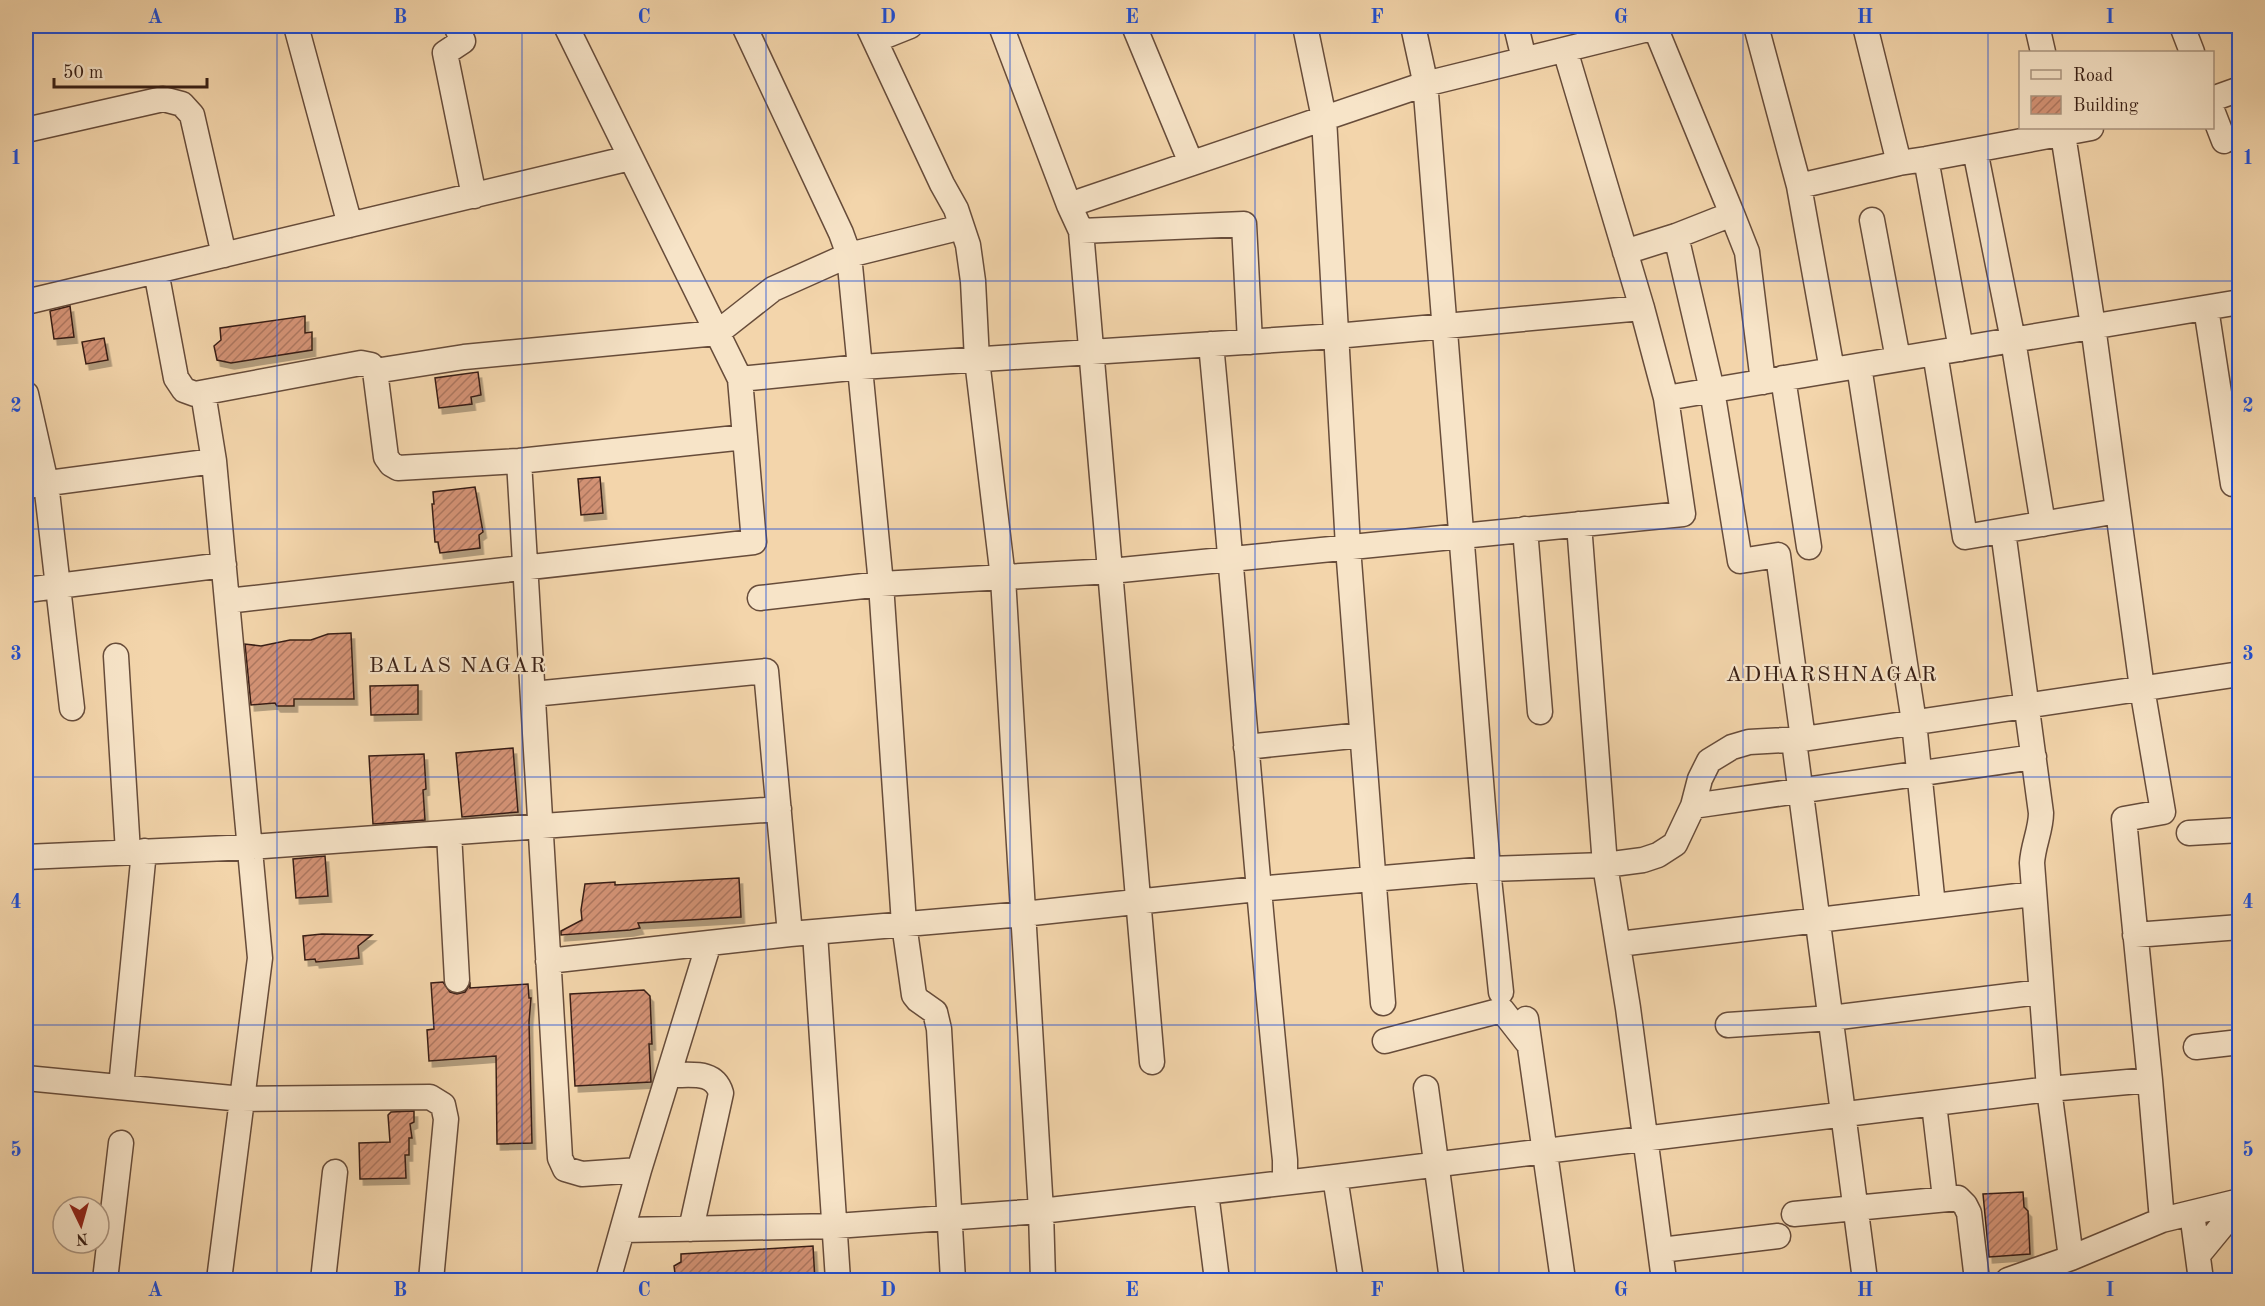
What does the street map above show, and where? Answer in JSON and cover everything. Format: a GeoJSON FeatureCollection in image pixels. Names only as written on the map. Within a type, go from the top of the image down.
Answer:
{"type":"FeatureCollection","features":[{"type":"Feature","properties":{"kind":"street"},"geometry":{"type":"LineString","coordinates":[[296,26],[350,225]]}},
{"type":"Feature","properties":{"kind":"street"},"geometry":{"type":"LineString","coordinates":[[456,26],[463,41],[445,53],[474,196]]}},
{"type":"Feature","properties":{"kind":"street"},"geometry":{"type":"LineString","coordinates":[[227,601],[754,542],[740,379],[566,26]]}},
{"type":"Feature","properties":{"kind":"street"},"geometry":{"type":"LineString","coordinates":[[744,26],[841,233],[849,255],[881,584],[904,924],[914,995],[935,1012],[939,1029],[953,1281]]}},
{"type":"Feature","properties":{"kind":"street"},"geometry":{"type":"LineString","coordinates":[[910,26],[872,33],[942,184],[956,209],[968,245],[973,281],[977,360],[1003,578],[1041,1211],[1043,1281]]}},
{"type":"Feature","properties":{"kind":"street"},"geometry":{"type":"LineString","coordinates":[[1001,26],[1081,231],[1112,571],[1152,1062]]}},
{"type":"Feature","properties":{"kind":"street"},"geometry":{"type":"LineString","coordinates":[[1134,26],[1191,163]]}},
{"type":"Feature","properties":{"kind":"street"},"geometry":{"type":"LineString","coordinates":[[1305,26],[1324,118],[1347,547],[1383,1003]]}},
{"type":"Feature","properties":{"kind":"street"},"geometry":{"type":"LineString","coordinates":[[1413,26],[1425,84],[1488,869],[1501,992]]}},
{"type":"Feature","properties":{"kind":"street"},"geometry":{"type":"LineString","coordinates":[[1516,26],[1524,59]]}},
{"type":"Feature","properties":{"kind":"street"},"geometry":{"type":"LineString","coordinates":[[1069,205],[1425,84],[1565,50],[1627,30],[1658,26],[1747,252],[1809,548]]}},
{"type":"Feature","properties":{"kind":"street"},"geometry":{"type":"LineString","coordinates":[[1756,26],[1799,186],[1832,370]]}},
{"type":"Feature","properties":{"kind":"street"},"geometry":{"type":"LineString","coordinates":[[1864,26],[1899,163]]}},
{"type":"Feature","properties":{"kind":"street"},"geometry":{"type":"LineString","coordinates":[[2037,26],[2043,51]]}},
{"type":"Feature","properties":{"kind":"street"},"geometry":{"type":"LineString","coordinates":[[2182,26],[2192,51]]}},
{"type":"Feature","properties":{"kind":"street"},"geometry":{"type":"LineString","coordinates":[[760,598],[881,584],[1112,571],[1683,514],[1666,398],[1642,308],[1565,50]]}},
{"type":"Feature","properties":{"kind":"street"},"geometry":{"type":"LineString","coordinates":[[2214,98],[2240,89]]}},
{"type":"Feature","properties":{"kind":"street"},"geometry":{"type":"LineString","coordinates":[[26,130],[163,99],[182,104],[192,115],[224,255]]}},
{"type":"Feature","properties":{"kind":"street"},"geometry":{"type":"LineString","coordinates":[[2214,115],[2224,141]]}},
{"type":"Feature","properties":{"kind":"street"},"geometry":{"type":"LineString","coordinates":[[1799,186],[2063,130],[2093,327],[2142,688],[2163,812],[2124,819],[2162,1220]]}},
{"type":"Feature","properties":{"kind":"street"},"geometry":{"type":"LineString","coordinates":[[1975,150],[2013,340],[2043,524]]}},
{"type":"Feature","properties":{"kind":"street"},"geometry":{"type":"LineString","coordinates":[[26,302],[630,158]]}},
{"type":"Feature","properties":{"kind":"street"},"geometry":{"type":"LineString","coordinates":[[1926,159],[1961,349]]}},
{"type":"Feature","properties":{"kind":"street"},"geometry":{"type":"LineString","coordinates":[[1625,252],[1676,236],[1732,214]]}},
{"type":"Feature","properties":{"kind":"street"},"geometry":{"type":"LineString","coordinates":[[1872,220],[1898,359]]}},
{"type":"Feature","properties":{"kind":"street"},"geometry":{"type":"LineString","coordinates":[[1081,231],[1244,224],[1250,342]]}},
{"type":"Feature","properties":{"kind":"street"},"geometry":{"type":"LineString","coordinates":[[375,371],[464,357],[717,333],[773,290],[849,255],[962,227]]}},
{"type":"Feature","properties":{"kind":"street"},"geometry":{"type":"LineString","coordinates":[[1676,236],[1712,390],[1740,561],[1778,555],[1798,740],[1801,792],[1865,1281]]}},
{"type":"Feature","properties":{"kind":"street"},"geometry":{"type":"LineString","coordinates":[[156,271],[176,378],[184,390],[195,394],[203,393],[361,363],[371,365],[375,371],[386,457],[398,468],[519,461],[745,437]]}},
{"type":"Feature","properties":{"kind":"street"},"geometry":{"type":"LineString","coordinates":[[1666,398],[2240,302]]}},
{"type":"Feature","properties":{"kind":"street"},"geometry":{"type":"LineString","coordinates":[[740,379],[861,367],[1092,350],[1336,336],[1642,308]]}},
{"type":"Feature","properties":{"kind":"street"},"geometry":{"type":"LineString","coordinates":[[2206,308],[2233,484]]}},
{"type":"Feature","properties":{"kind":"street"},"geometry":{"type":"LineString","coordinates":[[1211,344],[1231,559],[1257,889],[1285,1160],[1285,1182]]}},
{"type":"Feature","properties":{"kind":"street"},"geometry":{"type":"LineString","coordinates":[[1935,353],[1965,537]]}},
{"type":"Feature","properties":{"kind":"street"},"geometry":{"type":"LineString","coordinates":[[1859,366],[1914,722],[1933,906]]}},
{"type":"Feature","properties":{"kind":"street"},"geometry":{"type":"LineString","coordinates":[[203,393],[214,460],[260,958],[219,1281]]}},
{"type":"Feature","properties":{"kind":"street"},"geometry":{"type":"LineString","coordinates":[[26,394],[36,485],[58,585],[72,708]]}},
{"type":"Feature","properties":{"kind":"street"},"geometry":{"type":"LineString","coordinates":[[36,485],[214,460]]}},
{"type":"Feature","properties":{"kind":"street"},"geometry":{"type":"LineString","coordinates":[[519,461],[560,1158],[565,1169],[582,1174],[639,1170]]}},
{"type":"Feature","properties":{"kind":"street"},"geometry":{"type":"LineString","coordinates":[[1965,537],[2118,511]]}},
{"type":"Feature","properties":{"kind":"street"},"geometry":{"type":"LineString","coordinates":[[1579,524],[1605,865],[1619,944],[1664,1281]]}},
{"type":"Feature","properties":{"kind":"street"},"geometry":{"type":"LineString","coordinates":[[1525,529],[1540,712]]}},
{"type":"Feature","properties":{"kind":"street"},"geometry":{"type":"LineString","coordinates":[[2003,531],[2041,813],[2041,822],[2033,851],[2040,992],[2049,1089],[2071,1258]]}},
{"type":"Feature","properties":{"kind":"street"},"geometry":{"type":"LineString","coordinates":[[1965,537],[2007,558]]}},
{"type":"Feature","properties":{"kind":"street"},"geometry":{"type":"LineString","coordinates":[[26,590],[224,565]]}},
{"type":"Feature","properties":{"kind":"street"},"geometry":{"type":"LineString","coordinates":[[116,656],[136,852],[121,1088]]}},
{"type":"Feature","properties":{"kind":"street"},"geometry":{"type":"LineString","coordinates":[[533,694],[766,672],[790,934]]}},
{"type":"Feature","properties":{"kind":"street"},"geometry":{"type":"LineString","coordinates":[[548,961],[790,934],[1023,914],[1257,889],[1488,869],[1605,865],[1643,860],[1668,850],[1675,844],[1694,806],[1700,779],[1709,761],[1723,752],[1749,742],[1798,740],[2240,674]]}},
{"type":"Feature","properties":{"kind":"street"},"geometry":{"type":"LineString","coordinates":[[1246,747],[1362,735]]}},
{"type":"Feature","properties":{"kind":"street"},"geometry":{"type":"LineString","coordinates":[[1694,806],[2034,757]]}},
{"type":"Feature","properties":{"kind":"street"},"geometry":{"type":"LineString","coordinates":[[26,856],[250,847],[779,809]]}},
{"type":"Feature","properties":{"kind":"street"},"geometry":{"type":"LineString","coordinates":[[2189,833],[2240,830]]}},
{"type":"Feature","properties":{"kind":"street"},"geometry":{"type":"LineString","coordinates":[[449,833],[457,980]]}},
{"type":"Feature","properties":{"kind":"street"},"geometry":{"type":"LineString","coordinates":[[1619,944],[2034,894]]}},
{"type":"Feature","properties":{"kind":"street"},"geometry":{"type":"LineString","coordinates":[[2135,935],[2240,927]]}},
{"type":"Feature","properties":{"kind":"street"},"geometry":{"type":"LineString","coordinates":[[815,933],[838,1281]]}},
{"type":"Feature","properties":{"kind":"street"},"geometry":{"type":"LineString","coordinates":[[608,1281],[639,1170],[709,943]]}},
{"type":"Feature","properties":{"kind":"street"},"geometry":{"type":"LineString","coordinates":[[1728,1025],[1831,1018],[2040,992]]}},
{"type":"Feature","properties":{"kind":"street"},"geometry":{"type":"LineString","coordinates":[[1385,1041],[1502,1010],[1527,1030],[1563,1281]]}},
{"type":"Feature","properties":{"kind":"street"},"geometry":{"type":"LineString","coordinates":[[2196,1047],[2240,1042]]}},
{"type":"Feature","properties":{"kind":"street"},"geometry":{"type":"LineString","coordinates":[[669,1075],[709,1077],[718,1084],[722,1093],[691,1229]]}},
{"type":"Feature","properties":{"kind":"street"},"geometry":{"type":"LineString","coordinates":[[26,1078],[242,1099],[430,1097],[443,1105],[446,1119],[431,1281]]}},
{"type":"Feature","properties":{"kind":"street"},"geometry":{"type":"LineString","coordinates":[[623,1230],[836,1226],[1041,1211],[1646,1140],[2049,1089],[2150,1080]]}},
{"type":"Feature","properties":{"kind":"street"},"geometry":{"type":"LineString","coordinates":[[1426,1088],[1452,1281]]}},
{"type":"Feature","properties":{"kind":"street"},"geometry":{"type":"LineString","coordinates":[[1934,1104],[1945,1198]]}},
{"type":"Feature","properties":{"kind":"street"},"geometry":{"type":"LineString","coordinates":[[105,1281],[121,1143]]}},
{"type":"Feature","properties":{"kind":"street"},"geometry":{"type":"LineString","coordinates":[[323,1281],[334,1172]]}},
{"type":"Feature","properties":{"kind":"street"},"geometry":{"type":"LineString","coordinates":[[1335,1177],[1351,1281]]}},
{"type":"Feature","properties":{"kind":"street"},"geometry":{"type":"LineString","coordinates":[[1206,1193],[1217,1281]]}},
{"type":"Feature","properties":{"kind":"street"},"geometry":{"type":"LineString","coordinates":[[1794,1214],[1958,1198],[1965,1205],[1968,1213],[1977,1281]]}},
{"type":"Feature","properties":{"kind":"street"},"geometry":{"type":"LineString","coordinates":[[2008,1281],[2071,1258],[2162,1220],[2240,1203]]}},
{"type":"Feature","properties":{"kind":"street"},"geometry":{"type":"LineString","coordinates":[[2198,1256],[2240,1203]]}},
{"type":"Feature","properties":{"kind":"street"},"geometry":{"type":"LineString","coordinates":[[2192,1213],[2201,1281]]}},
{"type":"Feature","properties":{"kind":"street"},"geometry":{"type":"LineString","coordinates":[[1661,1250],[1778,1236]]}},
{"type":"Feature","properties":{"kind":"building"},"geometry":{"type":"Polygon","coordinates":[[[70,306],[74,337],[54,339],[50,311],[70,306]]]}},
{"type":"Feature","properties":{"kind":"building"},"geometry":{"type":"Polygon","coordinates":[[[305,316],[305,333],[312,332],[312,350],[231,363],[217,360],[214,346],[221,340],[220,328],[305,316]]]}},
{"type":"Feature","properties":{"kind":"building"},"geometry":{"type":"Polygon","coordinates":[[[104,338],[108,360],[86,364],[82,342],[104,338]]]}},
{"type":"Feature","properties":{"kind":"building"},"geometry":{"type":"Polygon","coordinates":[[[478,372],[481,395],[471,397],[472,404],[439,408],[435,378],[478,372]]]}},
{"type":"Feature","properties":{"kind":"building"},"geometry":{"type":"Polygon","coordinates":[[[600,477],[603,513],[581,515],[578,479],[600,477]]]}},
{"type":"Feature","properties":{"kind":"building"},"geometry":{"type":"Polygon","coordinates":[[[475,487],[483,532],[479,535],[480,548],[440,553],[438,542],[435,542],[433,492],[475,487]]]}},
{"type":"Feature","properties":{"kind":"building"},"geometry":{"type":"Polygon","coordinates":[[[351,633],[354,699],[294,699],[294,706],[277,706],[275,703],[251,705],[245,644],[261,646],[290,640],[311,640],[328,634],[351,633]]]}},
{"type":"Feature","properties":{"kind":"building"},"geometry":{"type":"Polygon","coordinates":[[[418,685],[418,714],[371,715],[370,686],[418,685]]]}},
{"type":"Feature","properties":{"kind":"building"},"geometry":{"type":"Polygon","coordinates":[[[513,748],[518,812],[462,817],[456,753],[513,748]]]}},
{"type":"Feature","properties":{"kind":"building"},"geometry":{"type":"Polygon","coordinates":[[[424,754],[425,820],[373,824],[369,756],[424,754]]]}},
{"type":"Feature","properties":{"kind":"building"},"geometry":{"type":"Polygon","coordinates":[[[325,856],[328,896],[296,898],[293,859],[325,856]]]}},
{"type":"Feature","properties":{"kind":"building"},"geometry":{"type":"Polygon","coordinates":[[[739,878],[741,917],[638,923],[640,928],[630,930],[561,935],[561,931],[582,920],[581,910],[585,884],[615,882],[615,885],[739,878]]]}},
{"type":"Feature","properties":{"kind":"building"},"geometry":{"type":"Polygon","coordinates":[[[372,935],[358,946],[359,958],[316,962],[315,959],[305,960],[303,936],[372,935]]]}},
{"type":"Feature","properties":{"kind":"building"},"geometry":{"type":"Polygon","coordinates":[[[443,982],[450,992],[457,994],[465,992],[470,984],[470,988],[528,984],[529,998],[531,998],[529,1022],[532,1143],[497,1144],[496,1056],[429,1061],[427,1030],[434,1029],[431,983],[443,982]]]}},
{"type":"Feature","properties":{"kind":"building"},"geometry":{"type":"Polygon","coordinates":[[[644,990],[650,996],[651,1082],[575,1086],[570,994],[644,990]]]}},
{"type":"Feature","properties":{"kind":"building"},"geometry":{"type":"Polygon","coordinates":[[[414,1111],[414,1122],[410,1124],[412,1138],[409,1138],[409,1155],[405,1155],[406,1178],[360,1179],[359,1143],[390,1142],[388,1115],[391,1112],[414,1111]]]}},
{"type":"Feature","properties":{"kind":"building"},"geometry":{"type":"Polygon","coordinates":[[[2023,1192],[2024,1207],[2028,1211],[2030,1254],[1989,1257],[1983,1194],[2023,1192]]]}},
{"type":"Feature","properties":{"kind":"building"},"geometry":{"type":"Polygon","coordinates":[[[813,1246],[815,1281],[676,1281],[674,1266],[681,1262],[681,1254],[813,1246]]]}},
{"type":"Feature","properties":{"kind":"district","name":"BALAS NAGAR"},"geometry":{"type":"Point","coordinates":[458,666]}},
{"type":"Feature","properties":{"kind":"district","name":"ADHARSHNAGAR"},"geometry":{"type":"Point","coordinates":[1832,675]}}]}
